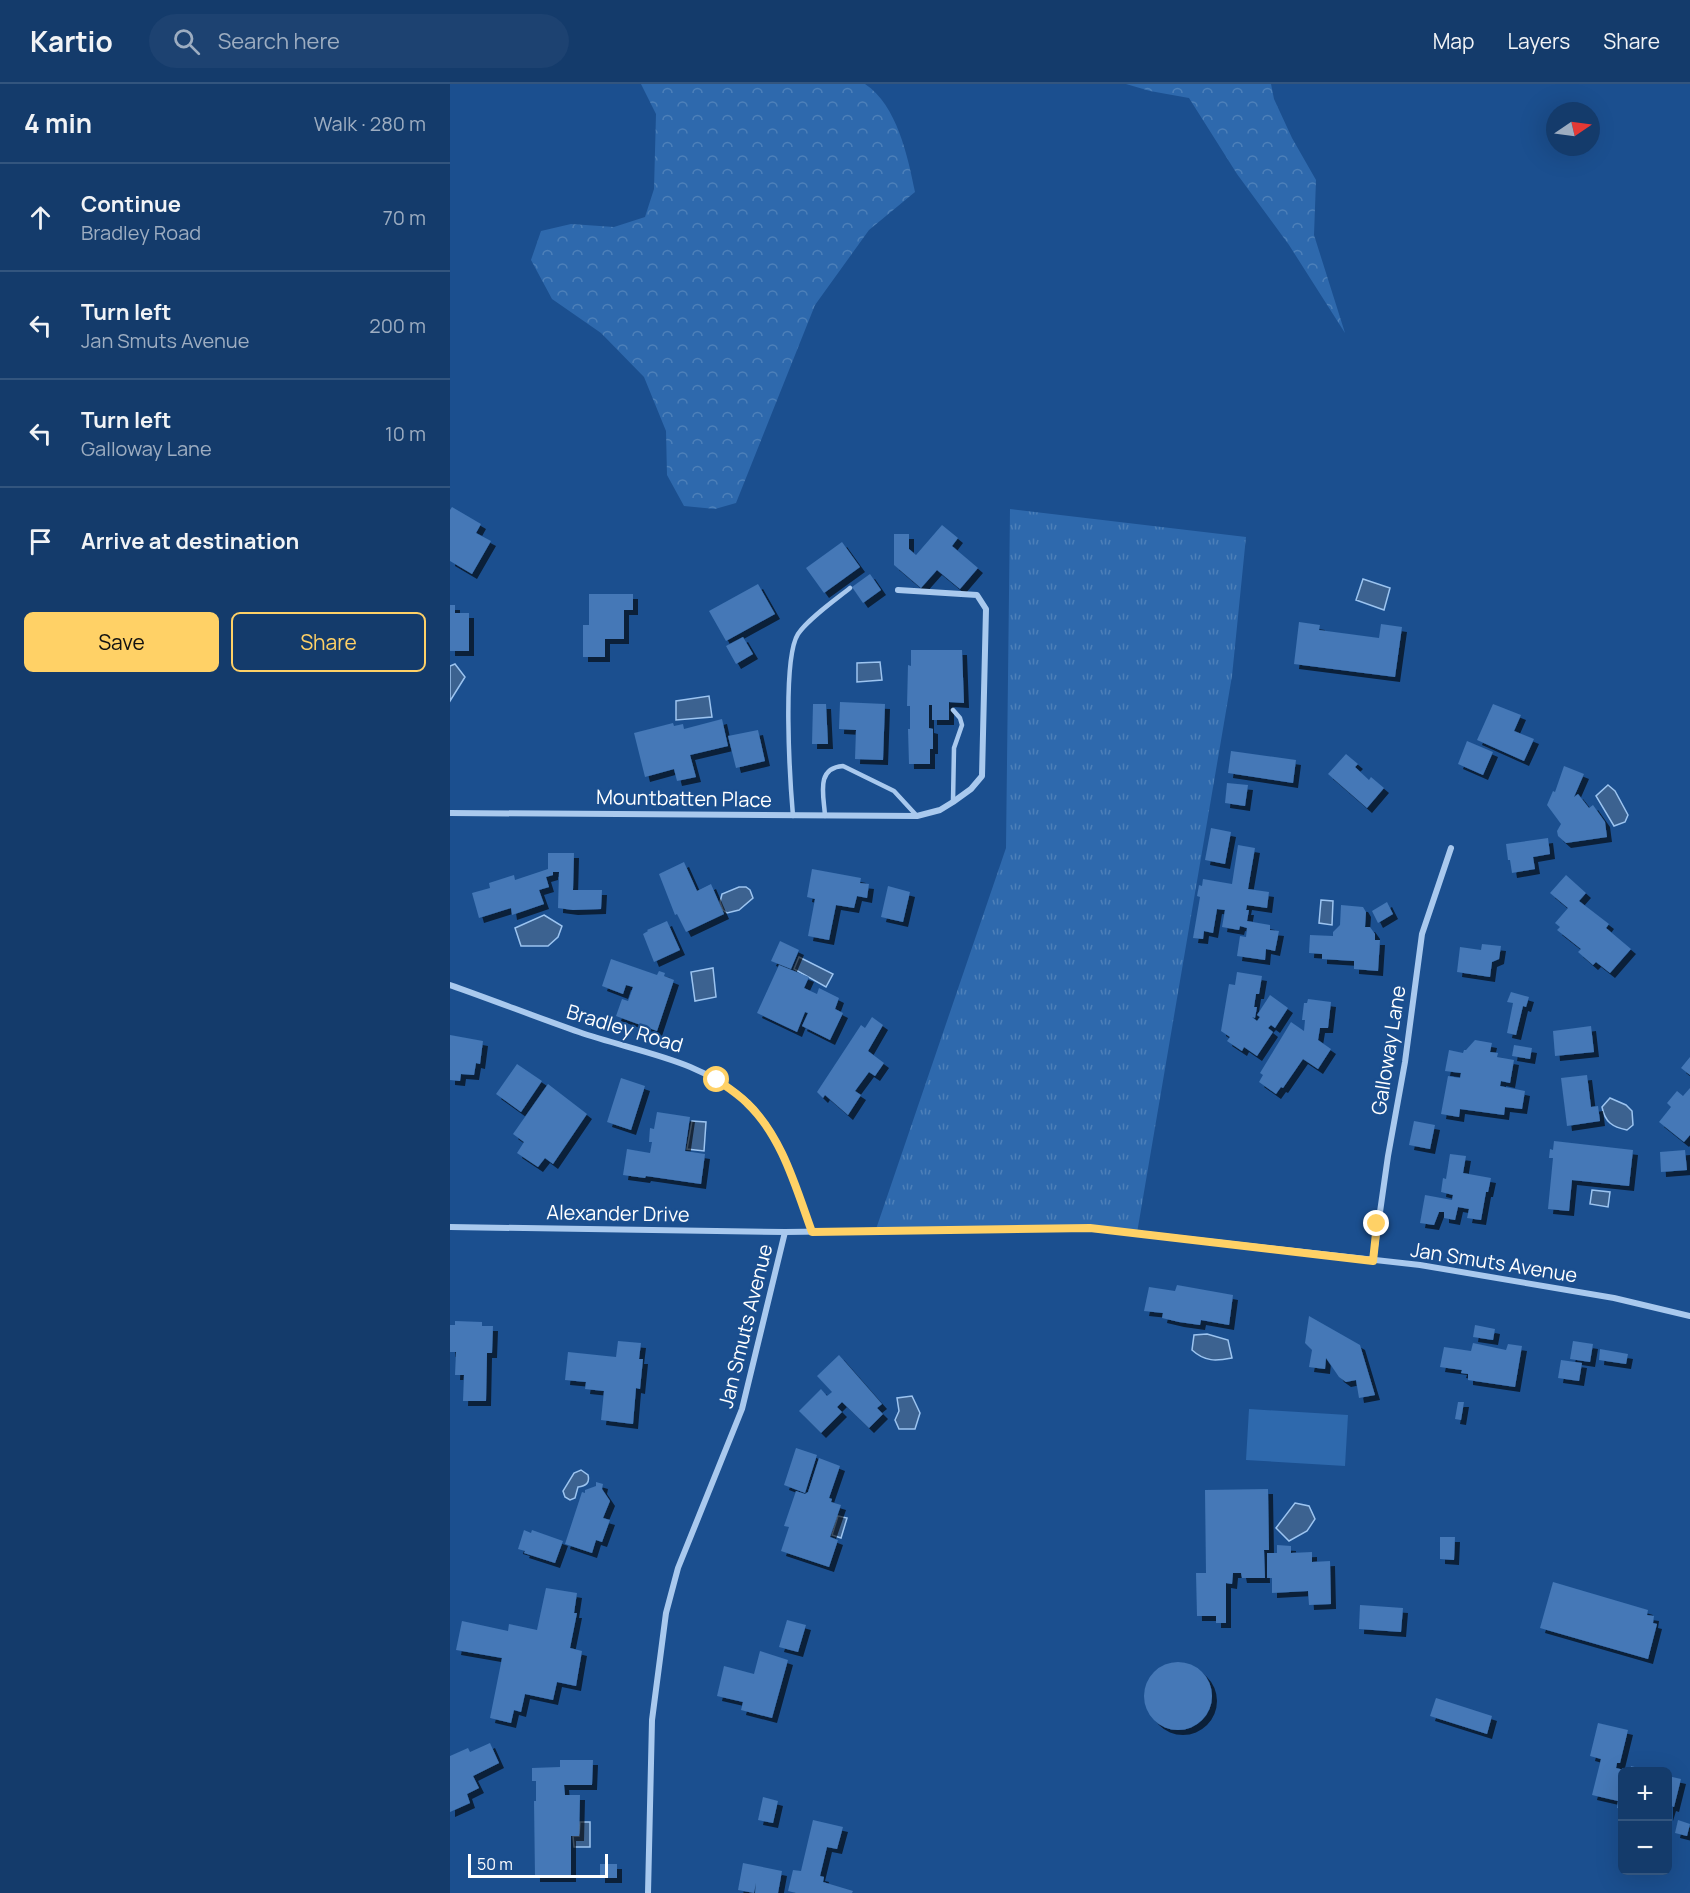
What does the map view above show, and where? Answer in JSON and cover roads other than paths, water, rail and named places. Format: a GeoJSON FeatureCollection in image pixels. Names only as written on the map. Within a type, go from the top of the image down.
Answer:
{"type":"FeatureCollection","features":[{"type":"Feature","properties":{"kind":"street","name":"Mountbatten Place"},"geometry":{"type":"LineString","coordinates":[[450,813],[917,816],[940,810],[971,789],[982,776],[986,609],[977,595],[898,590]]}},
{"type":"Feature","properties":{"kind":"street","name":"Galloway Lane"},"geometry":{"type":"LineString","coordinates":[[1373,1261],[1380,1202],[1405,1062],[1422,934],[1451,848]]}},
{"type":"Feature","properties":{"kind":"street","name":"Bradley Road"},"geometry":{"type":"LineString","coordinates":[[450,985],[580,1032],[688,1064],[726,1086],[747,1103],[773,1136],[788,1167],[812,1232]]}},
{"type":"Feature","properties":{"kind":"street","name":"Alexander Drive"},"geometry":{"type":"LineString","coordinates":[[450,1227],[785,1232]]}},
{"type":"Feature","properties":{"kind":"street","name":"Jan Smuts Avenue"},"geometry":{"type":"LineString","coordinates":[[648,1893],[652,1720],[666,1612],[678,1568],[742,1409],[785,1232],[1090,1228],[1420,1266],[1614,1298],[1690,1316]]}},
{"type":"Feature","properties":{"kind":"lane"},"geometry":{"type":"LineString","coordinates":[[793,816],[789,719],[790,652],[798,633],[849,588]]}},
{"type":"Feature","properties":{"kind":"lane"},"geometry":{"type":"LineString","coordinates":[[953,710],[960,718],[962,725],[954,748],[953,802]]}},
{"type":"Feature","properties":{"kind":"lane"},"geometry":{"type":"LineString","coordinates":[[825,816],[823,781],[826,773],[834,767],[843,766],[894,791],[917,816]]}}]}
